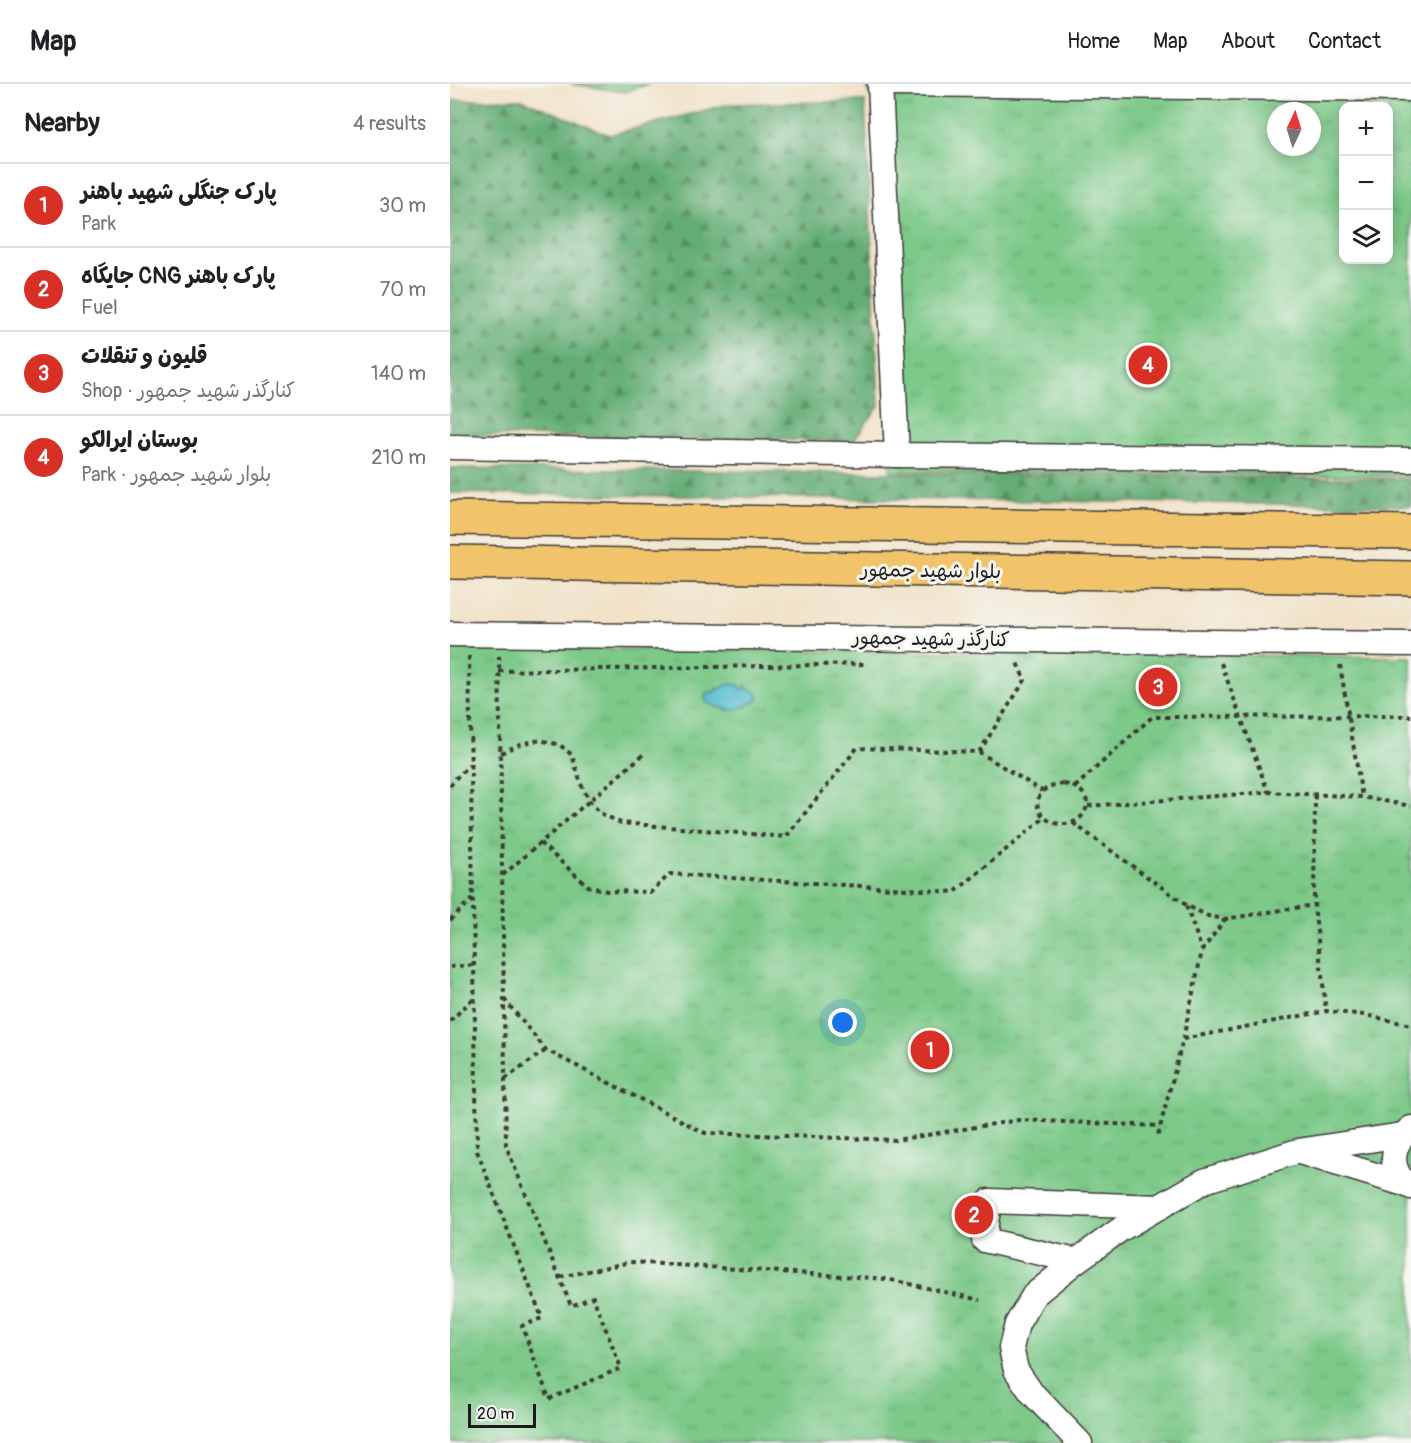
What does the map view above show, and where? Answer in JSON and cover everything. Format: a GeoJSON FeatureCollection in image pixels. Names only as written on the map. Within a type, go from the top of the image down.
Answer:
{"type":"FeatureCollection","features":[{"type":"Feature","properties":{"kind":"highway"},"geometry":{"type":"LineString","coordinates":[[450,518],[1411,532]]}},
{"type":"Feature","properties":{"kind":"highway","name":"بلوار شهید جمهور"},"geometry":{"type":"LineString","coordinates":[[450,562],[1411,578]]}},
{"type":"Feature","properties":{"kind":"street"},"geometry":{"type":"LineString","coordinates":[[880,84],[897,454]]}},
{"type":"Feature","properties":{"kind":"street"},"geometry":{"type":"LineString","coordinates":[[888,84],[1411,89]]}},
{"type":"Feature","properties":{"kind":"street"},"geometry":{"type":"LineString","coordinates":[[450,447],[1411,460]]}},
{"type":"Feature","properties":{"kind":"street","name":"کنارگذر شهید جمهور"},"geometry":{"type":"LineString","coordinates":[[459,634],[1411,644]]}},
{"type":"Feature","properties":{"kind":"street"},"geometry":{"type":"LineString","coordinates":[[1080,1443],[1031,1392],[1016,1370],[1011,1348],[1017,1324],[1034,1295],[1121,1229],[1204,1181],[1298,1151],[1407,1132]]}},
{"type":"Feature","properties":{"kind":"street"},"geometry":{"type":"LineString","coordinates":[[1407,1132],[1396,1145],[1394,1156],[1395,1167],[1400,1177],[1410,1186]]}},
{"type":"Feature","properties":{"kind":"street"},"geometry":{"type":"LineString","coordinates":[[1298,1151],[1410,1186]]}},
{"type":"Feature","properties":{"kind":"street"},"geometry":{"type":"LineString","coordinates":[[1076,1261],[984,1240],[989,1201],[1160,1207]]}},
{"type":"Feature","properties":{"kind":"path"},"geometry":{"type":"LineString","coordinates":[[459,634],[471,765],[477,1151],[542,1318],[522,1326],[549,1399],[621,1368],[593,1298],[571,1306],[506,1146],[499,633]]}},
{"type":"Feature","properties":{"kind":"path"},"geometry":{"type":"LineString","coordinates":[[979,752],[1025,680],[1006,639]]}},
{"type":"Feature","properties":{"kind":"path"},"geometry":{"type":"LineString","coordinates":[[1214,642],[1268,792]]}},
{"type":"Feature","properties":{"kind":"path"},"geometry":{"type":"LineString","coordinates":[[1336,644],[1362,798]]}},
{"type":"Feature","properties":{"kind":"path"},"geometry":{"type":"LineString","coordinates":[[1075,787],[1152,717],[1411,716]]}},
{"type":"Feature","properties":{"kind":"path"},"geometry":{"type":"LineString","coordinates":[[501,753],[520,744],[540,740],[560,745],[572,755],[580,784],[590,801],[600,813],[621,824],[786,837],[857,748],[979,752],[1042,791]]}},
{"type":"Feature","properties":{"kind":"path"},"geometry":{"type":"LineString","coordinates":[[502,875],[645,753]]}},
{"type":"Feature","properties":{"kind":"path"},"geometry":{"type":"LineString","coordinates":[[450,786],[471,765]]}},
{"type":"Feature","properties":{"kind":"path"},"geometry":{"type":"LineString","coordinates":[[1058,784],[1075,787],[1084,794],[1087,800],[1088,806],[1083,816],[1073,823],[1061,824],[1044,818],[1037,802],[1042,791],[1058,784]]}},
{"type":"Feature","properties":{"kind":"path"},"geometry":{"type":"LineString","coordinates":[[1088,806],[1268,792],[1362,798],[1411,806]]}},
{"type":"Feature","properties":{"kind":"path"},"geometry":{"type":"LineString","coordinates":[[1315,795],[1314,905],[1326,1011]]}},
{"type":"Feature","properties":{"kind":"path"},"geometry":{"type":"LineString","coordinates":[[540,843],[588,886],[607,891],[651,892],[670,874],[956,892],[1044,818]]}},
{"type":"Feature","properties":{"kind":"path"},"geometry":{"type":"LineString","coordinates":[[1073,823],[1186,905],[1208,916],[1225,919],[1314,905]]}},
{"type":"Feature","properties":{"kind":"path"},"geometry":{"type":"LineString","coordinates":[[450,920],[473,899]]}},
{"type":"Feature","properties":{"kind":"path"},"geometry":{"type":"LineString","coordinates":[[1186,905],[1202,951]]}},
{"type":"Feature","properties":{"kind":"path"},"geometry":{"type":"LineString","coordinates":[[1158,1135],[1183,1039],[1202,951],[1225,919]]}},
{"type":"Feature","properties":{"kind":"path"},"geometry":{"type":"LineString","coordinates":[[450,967],[474,965]]}},
{"type":"Feature","properties":{"kind":"path"},"geometry":{"type":"LineString","coordinates":[[450,1021],[474,998]]}},
{"type":"Feature","properties":{"kind":"path"},"geometry":{"type":"LineString","coordinates":[[504,999],[546,1050],[705,1133],[896,1140],[1019,1120],[1160,1126]]}},
{"type":"Feature","properties":{"kind":"path"},"geometry":{"type":"LineString","coordinates":[[1183,1039],[1326,1011],[1365,1015],[1411,1025]]}},
{"type":"Feature","properties":{"kind":"path"},"geometry":{"type":"LineString","coordinates":[[505,1079],[546,1050]]}},
{"type":"Feature","properties":{"kind":"path"},"geometry":{"type":"LineString","coordinates":[[560,1277],[631,1262],[887,1280],[980,1300]]}},
{"type":"Feature","properties":{"kind":"green space"},"geometry":{"type":"Polygon","coordinates":[[[571,84],[649,84],[625,92],[571,84]]]}},
{"type":"Feature","properties":{"kind":"green space"},"geometry":{"type":"Polygon","coordinates":[[[866,84],[1411,84],[1411,476],[890,471],[873,102],[866,84]]]}},
{"type":"Feature","properties":{"kind":"green space"},"geometry":{"type":"Polygon","coordinates":[[[521,99],[609,135],[729,104],[865,101],[879,406],[853,441],[450,435],[450,100],[521,99]]]}},
{"type":"Feature","properties":{"kind":"green space"},"geometry":{"type":"Polygon","coordinates":[[[450,468],[1411,479],[1411,506],[450,493],[450,468]]]}},
{"type":"Feature","properties":{"kind":"green space"},"geometry":{"type":"Polygon","coordinates":[[[450,647],[1411,657],[1411,1443],[450,1443],[450,647]]]}},
{"type":"Feature","properties":{"kind":"water"},"geometry":{"type":"Polygon","coordinates":[[[731,684],[738,685],[742,689],[746,686],[747,689],[756,692],[758,700],[748,704],[747,707],[743,706],[732,711],[717,708],[706,702],[707,694],[716,691],[716,688],[720,689],[731,684]]]}},
{"type":"Feature","properties":{"kind":"place","name":"بوستان ایرالکو"},"geometry":{"type":"Point","coordinates":[1148,365]}},
{"type":"Feature","properties":{"kind":"place","name":"قلیون و تنقلات"},"geometry":{"type":"Point","coordinates":[1158,687]}},
{"type":"Feature","properties":{"kind":"place","name":"پارک جنگلی شهید باهنر"},"geometry":{"type":"Point","coordinates":[930,1050]}},
{"type":"Feature","properties":{"kind":"place","name":"جایگاه CNG پارک باهنر"},"geometry":{"type":"Point","coordinates":[974,1215]}}]}
